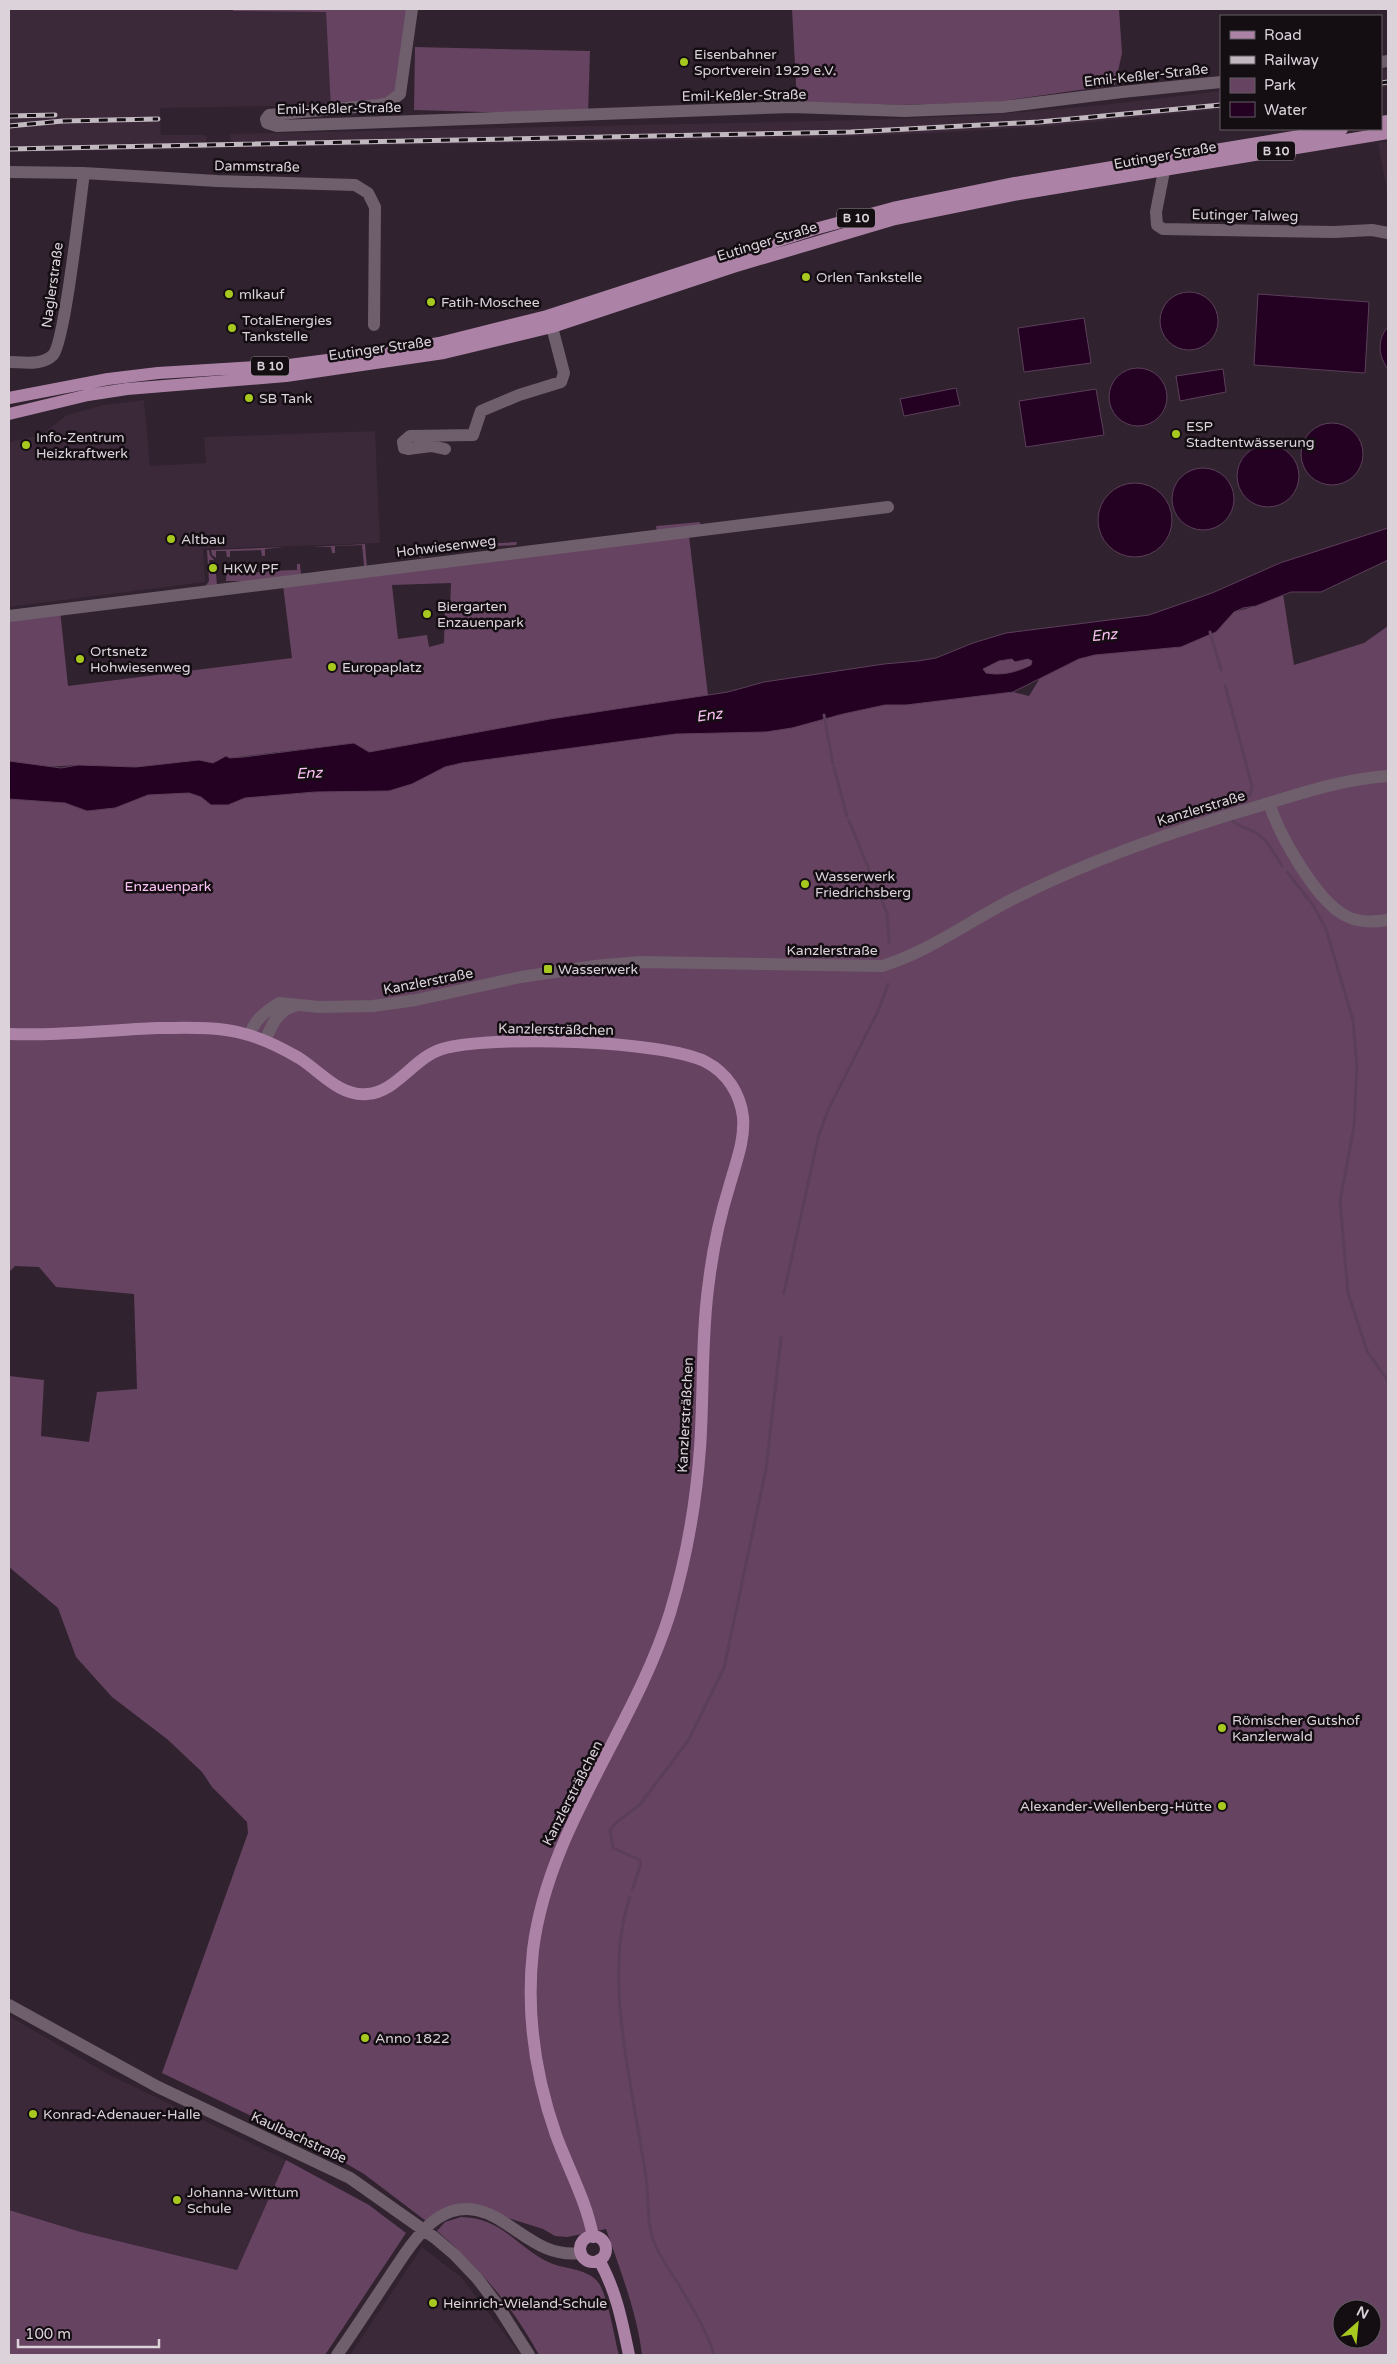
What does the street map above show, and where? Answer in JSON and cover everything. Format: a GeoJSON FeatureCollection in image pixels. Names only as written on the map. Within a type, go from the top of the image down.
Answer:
{"type":"FeatureCollection","features":[{"type":"Feature","properties":{"kind":"main road","name":"Eutinger Straße"},"geometry":{"type":"LineString","coordinates":[[9,414],[159,379],[381,354],[439,343],[567,310],[815,229],[893,208],[1015,183],[1336,130]]}},
{"type":"Feature","properties":{"kind":"main road","name":"Eutinger Straße"},"geometry":{"type":"LineString","coordinates":[[9,398],[89,382],[286,376],[444,353],[552,327],[751,261],[895,219],[1019,194],[1388,133]]}},
{"type":"Feature","properties":{"kind":"main road"},"geometry":{"type":"LineString","coordinates":[[9,1034],[214,1028],[250,1035]]}},
{"type":"Feature","properties":{"kind":"main road","name":"Kanzlersträßchen"},"geometry":{"type":"LineString","coordinates":[[250,1035],[265,1040],[304,1061],[345,1090],[359,1095],[375,1093],[385,1089],[418,1061],[439,1050],[489,1043],[545,1042],[608,1045],[683,1053],[718,1069],[731,1084],[739,1098],[743,1115],[742,1141],[716,1237],[708,1284],[699,1456],[695,1495],[681,1571],[665,1627],[645,1680],[558,1852],[544,1895],[534,1947],[530,2002],[535,2055],[540,2081],[550,2119],[588,2216],[593,2237]]}},
{"type":"Feature","properties":{"kind":"main road"},"geometry":{"type":"LineString","coordinates":[[593,2237],[600,2239],[605,2246],[604,2254],[599,2260],[591,2262],[581,2253],[582,2242],[593,2237]]}},
{"type":"Feature","properties":{"kind":"main road"},"geometry":{"type":"LineString","coordinates":[[599,2260],[611,2281],[618,2302],[628,2355]]}},
{"type":"Feature","properties":{"kind":"street","name":"Emil-Keßler-Straße"},"geometry":{"type":"LineString","coordinates":[[412,9],[400,94],[388,103],[378,105],[269,115],[266,119],[267,123],[277,126],[792,107],[905,111],[1002,107],[1220,82]]}},
{"type":"Feature","properties":{"kind":"street","name":"Eutinger Talweg"},"geometry":{"type":"LineString","coordinates":[[1164,170],[1156,212],[1160,228],[1169,230],[1202,228],[1334,232],[1372,230],[1388,233]]}},
{"type":"Feature","properties":{"kind":"street","name":"Dammstraße"},"geometry":{"type":"LineString","coordinates":[[9,172],[84,173],[217,181],[347,184],[361,187],[371,197],[376,216],[374,325]]}},
{"type":"Feature","properties":{"kind":"street","name":"Naglerstraße"},"geometry":{"type":"LineString","coordinates":[[9,362],[41,362],[52,356],[56,350],[63,320],[84,173]]}},
{"type":"Feature","properties":{"kind":"street"},"geometry":{"type":"LineString","coordinates":[[445,449],[431,446],[408,449],[404,448],[403,442],[410,436],[472,435],[482,411],[519,395],[561,382],[564,374],[552,327]]}},
{"type":"Feature","properties":{"kind":"street","name":"Hohwiesenweg"},"geometry":{"type":"LineString","coordinates":[[9,616],[888,507]]}},
{"type":"Feature","properties":{"kind":"street","name":"Kanzlerstraße"},"geometry":{"type":"LineString","coordinates":[[250,1035],[253,1026],[258,1020],[279,1003],[320,1007],[373,1006],[416,1000],[522,977],[595,966],[640,962],[882,966],[926,948],[1018,896],[1105,856],[1161,835],[1328,785],[1388,776]]}},
{"type":"Feature","properties":{"kind":"street"},"geometry":{"type":"LineString","coordinates":[[1269,803],[1276,826],[1298,863],[1332,905],[1341,913],[1359,921],[1388,920]]}},
{"type":"Feature","properties":{"kind":"street","name":"Kanzlerstraße"},"geometry":{"type":"LineString","coordinates":[[265,1040],[271,1027],[283,1011],[293,1006],[303,1005]]}},
{"type":"Feature","properties":{"kind":"street","name":"Kaulbachstraße"},"geometry":{"type":"LineString","coordinates":[[9,2005],[158,2087],[350,2178],[423,2229],[477,2278],[514,2329],[529,2355]]}},
{"type":"Feature","properties":{"kind":"street"},"geometry":{"type":"LineString","coordinates":[[338,2355],[423,2229],[435,2218],[462,2208],[480,2209],[497,2217],[534,2244],[564,2255],[581,2253]]}},
{"type":"Feature","properties":{"kind":"shaded area"},"geometry":{"type":"Polygon","coordinates":[[[9,9],[233,9],[234,11],[326,12],[331,105],[160,108],[161,135],[206,135],[207,149],[9,152],[9,9]]]}},
{"type":"Feature","properties":{"kind":"shaded area"},"geometry":{"type":"Polygon","coordinates":[[[1388,69],[1388,86],[1382,87],[1382,70],[1388,69]]]}},
{"type":"Feature","properties":{"kind":"shaded area"},"geometry":{"type":"Polygon","coordinates":[[[1220,91],[1220,109],[1052,126],[932,133],[812,138],[231,148],[230,134],[862,120],[988,115],[1102,105],[1220,91]]]}},
{"type":"Feature","properties":{"kind":"shaded area"},"geometry":{"type":"Polygon","coordinates":[[[1388,141],[1388,196],[1378,143],[1388,141]]]}},
{"type":"Feature","properties":{"kind":"shaded area"},"geometry":{"type":"Polygon","coordinates":[[[144,400],[150,466],[206,463],[204,437],[375,431],[380,543],[203,549],[205,582],[9,607],[9,442],[41,435],[67,415],[103,405],[144,400]]]}},
{"type":"Feature","properties":{"kind":"shaded area","name":"Johanna-Wittum Schule"},"geometry":{"type":"Polygon","coordinates":[[[9,2016],[108,2074],[286,2160],[237,2270],[81,2232],[9,2210],[9,2016]]]}},
{"type":"Feature","properties":{"kind":"shaded area","name":"Heinrich-Wieland-Schule"},"geometry":{"type":"Polygon","coordinates":[[[422,2247],[462,2278],[521,2355],[350,2355],[422,2247]]]}},
{"type":"Feature","properties":{"kind":"green space"},"geometry":{"type":"Polygon","coordinates":[[[233,9],[411,9],[400,94],[331,110],[326,12],[233,11],[233,9]]]}},
{"type":"Feature","properties":{"kind":"green space"},"geometry":{"type":"Polygon","coordinates":[[[792,9],[1119,9],[1122,53],[1115,85],[995,102],[902,105],[797,102],[792,9]]]}},
{"type":"Feature","properties":{"kind":"green space"},"geometry":{"type":"Polygon","coordinates":[[[415,47],[590,51],[588,115],[414,110],[415,47]]]}},
{"type":"Feature","properties":{"kind":"green space"},"geometry":{"type":"Polygon","coordinates":[[[700,522],[700,526],[657,532],[656,526],[700,522]]]}},
{"type":"Feature","properties":{"kind":"green space"},"geometry":{"type":"Polygon","coordinates":[[[689,536],[708,695],[550,719],[369,752],[354,743],[230,758],[213,763],[199,760],[136,767],[78,765],[45,767],[9,761],[9,616],[60,610],[68,686],[292,658],[283,585],[689,536]],[[451,583],[392,585],[398,639],[427,635],[429,647],[444,643],[445,609],[450,609],[451,583]]]}},
{"type":"Feature","properties":{"kind":"green space"},"geometry":{"type":"Polygon","coordinates":[[[460,541],[464,545],[517,542],[516,545],[462,548],[460,541]]]}},
{"type":"Feature","properties":{"kind":"green space"},"geometry":{"type":"Polygon","coordinates":[[[365,544],[367,568],[364,566],[362,545],[335,546],[335,553],[332,553],[331,547],[313,547],[365,544]]]}},
{"type":"Feature","properties":{"kind":"green space"},"geometry":{"type":"Polygon","coordinates":[[[285,547],[265,549],[265,556],[262,556],[261,550],[230,551],[230,557],[227,557],[226,551],[216,551],[216,558],[212,555],[211,550],[285,547]]]}},
{"type":"Feature","properties":{"kind":"green space"},"geometry":{"type":"Polygon","coordinates":[[[436,549],[437,553],[423,555],[423,558],[418,556],[417,551],[436,549]]]}},
{"type":"Feature","properties":{"kind":"green space"},"geometry":{"type":"Polygon","coordinates":[[[207,550],[209,550],[214,560],[209,560],[210,574],[216,574],[217,585],[204,588],[209,581],[207,550]]]}},
{"type":"Feature","properties":{"kind":"green space"},"geometry":{"type":"Polygon","coordinates":[[[297,564],[300,564],[301,574],[247,581],[226,581],[227,567],[230,566],[231,573],[262,572],[262,565],[265,565],[266,571],[297,570],[297,564]]]}},
{"type":"Feature","properties":{"kind":"green space","name":"Enzauenpark"},"geometry":{"type":"Polygon","coordinates":[[[1283,594],[1294,665],[1364,643],[1388,626],[1388,2355],[642,2355],[632,2307],[606,2229],[567,2237],[555,2236],[543,2229],[498,2215],[483,2206],[426,2221],[364,2174],[330,2154],[162,2073],[248,1833],[247,1822],[212,1787],[202,1772],[167,1739],[112,1697],[76,1657],[58,1608],[9,1567],[9,1376],[44,1380],[41,1436],[89,1442],[97,1392],[137,1389],[134,1294],[56,1287],[39,1267],[15,1266],[9,1272],[9,799],[65,803],[87,811],[115,808],[148,795],[189,793],[201,797],[211,805],[228,805],[245,798],[412,784],[445,767],[462,763],[676,734],[766,732],[792,728],[885,705],[906,705],[1013,692],[1029,696],[1040,678],[1079,659],[1095,655],[1159,649],[1205,636],[1216,632],[1234,612],[1256,606],[1283,594]]]}},
{"type":"Feature","properties":{"kind":"green space"},"geometry":{"type":"Polygon","coordinates":[[[1012,659],[1016,662],[1028,659],[1032,661],[1032,665],[1004,674],[986,673],[983,669],[999,661],[1012,659]]]}},
{"type":"Feature","properties":{"kind":"green space"},"geometry":{"type":"Polygon","coordinates":[[[286,2160],[369,2205],[406,2233],[325,2355],[9,2355],[9,2210],[81,2232],[237,2270],[286,2160]]]}},
{"type":"Feature","properties":{"kind":"green space"},"geometry":{"type":"Polygon","coordinates":[[[461,2217],[490,2223],[546,2261],[581,2271],[596,2280],[606,2300],[619,2355],[539,2355],[518,2320],[494,2288],[437,2231],[445,2222],[461,2217]]]}},
{"type":"Feature","properties":{"kind":"water"},"geometry":{"type":"Polygon","coordinates":[[[1189,292],[1200,294],[1210,300],[1216,310],[1218,321],[1216,332],[1210,342],[1200,348],[1189,350],[1178,348],[1168,342],[1162,332],[1160,321],[1162,310],[1168,300],[1178,294],[1189,292]]]}},
{"type":"Feature","properties":{"kind":"water"},"geometry":{"type":"Polygon","coordinates":[[[1258,294],[1369,302],[1365,373],[1254,365],[1258,294]]]}},
{"type":"Feature","properties":{"kind":"water"},"geometry":{"type":"Polygon","coordinates":[[[1084,318],[1091,363],[1024,372],[1018,328],[1084,318]]]}},
{"type":"Feature","properties":{"kind":"water"},"geometry":{"type":"Polygon","coordinates":[[[1388,327],[1388,369],[1382,359],[1380,348],[1382,337],[1388,327]]]}},
{"type":"Feature","properties":{"kind":"water"},"geometry":{"type":"Polygon","coordinates":[[[1138,368],[1149,370],[1159,376],[1165,386],[1167,397],[1165,408],[1159,418],[1149,424],[1138,426],[1127,424],[1117,418],[1111,408],[1109,397],[1111,386],[1117,376],[1127,370],[1138,368]]]}},
{"type":"Feature","properties":{"kind":"water"},"geometry":{"type":"Polygon","coordinates":[[[1223,369],[1226,392],[1180,401],[1176,376],[1223,369]]]}},
{"type":"Feature","properties":{"kind":"water"},"geometry":{"type":"Polygon","coordinates":[[[956,388],[960,405],[904,416],[900,399],[956,388]]]}},
{"type":"Feature","properties":{"kind":"water"},"geometry":{"type":"Polygon","coordinates":[[[1096,389],[1104,435],[1026,447],[1019,401],[1096,389]]]}},
{"type":"Feature","properties":{"kind":"water"},"geometry":{"type":"Polygon","coordinates":[[[1326,423],[1338,423],[1354,432],[1361,442],[1363,454],[1361,466],[1354,476],[1338,485],[1326,485],[1315,480],[1306,471],[1301,460],[1301,448],[1306,437],[1315,428],[1326,423]]]}},
{"type":"Feature","properties":{"kind":"water"},"geometry":{"type":"Polygon","coordinates":[[[1262,445],[1274,445],[1290,454],[1297,464],[1299,476],[1297,488],[1290,498],[1274,507],[1262,507],[1251,502],[1242,493],[1237,482],[1237,470],[1242,459],[1251,450],[1262,445]]]}},
{"type":"Feature","properties":{"kind":"water"},"geometry":{"type":"Polygon","coordinates":[[[1197,468],[1209,468],[1225,477],[1232,487],[1234,499],[1232,511],[1225,521],[1209,530],[1197,530],[1186,525],[1177,516],[1172,505],[1172,493],[1177,482],[1186,473],[1197,468]]]}},
{"type":"Feature","properties":{"kind":"water"},"geometry":{"type":"Polygon","coordinates":[[[1135,483],[1156,489],[1166,499],[1172,520],[1166,541],[1156,551],[1135,557],[1114,551],[1104,541],[1098,520],[1104,499],[1114,489],[1135,483]]]}},
{"type":"Feature","properties":{"kind":"water","name":"Enz"},"geometry":{"type":"Polygon","coordinates":[[[1388,528],[1388,560],[1321,592],[1291,592],[1256,606],[1243,608],[1234,612],[1216,632],[1181,647],[1095,655],[1079,659],[1013,692],[906,705],[885,705],[792,728],[766,732],[676,734],[462,763],[445,767],[412,784],[389,791],[315,792],[245,798],[228,805],[211,805],[201,797],[189,793],[148,795],[115,808],[87,811],[65,803],[9,799],[9,761],[61,768],[78,765],[136,767],[199,760],[213,763],[226,756],[230,758],[244,757],[354,743],[369,752],[550,719],[728,692],[764,682],[936,658],[973,643],[1006,633],[1149,615],[1212,593],[1280,563],[1388,528]],[[1012,659],[999,661],[983,669],[986,673],[1009,673],[1031,665],[1032,661],[1028,659],[1015,662],[1012,659]]]}},
{"type":"Feature","properties":{"kind":"waterway"},"geometry":{"type":"LineString","coordinates":[[1210,632],[1221,670]]}},
{"type":"Feature","properties":{"kind":"waterway"},"geometry":{"type":"LineString","coordinates":[[1225,685],[1252,786],[1250,795],[1228,802],[1226,810]]}},
{"type":"Feature","properties":{"kind":"waterway"},"geometry":{"type":"LineString","coordinates":[[824,715],[833,764]]}},
{"type":"Feature","properties":{"kind":"waterway"},"geometry":{"type":"LineString","coordinates":[[834,768],[847,816]]}},
{"type":"Feature","properties":{"kind":"waterway"},"geometry":{"type":"LineString","coordinates":[[1230,819],[1262,837],[1282,866]]}},
{"type":"Feature","properties":{"kind":"waterway"},"geometry":{"type":"LineString","coordinates":[[849,821],[887,913],[889,942]]}},
{"type":"Feature","properties":{"kind":"waterway"},"geometry":{"type":"LineString","coordinates":[[1287,872],[1313,905],[1326,929],[1353,1020],[1357,1067],[1354,1126],[1340,1201],[1348,1293],[1367,1351],[1388,1381]]}},
{"type":"Feature","properties":{"kind":"waterway"},"geometry":{"type":"LineString","coordinates":[[784,1293],[818,1138],[828,1110],[879,1009],[888,984]]}},
{"type":"Feature","properties":{"kind":"waterway"},"geometry":{"type":"LineString","coordinates":[[632,1890],[640,1867],[640,1860],[613,1848],[610,1830],[641,1803],[688,1741],[724,1668],[766,1469],[781,1338]]}},
{"type":"Feature","properties":{"kind":"waterway"},"geometry":{"type":"LineString","coordinates":[[630,1897],[622,1928],[619,1962],[619,1997],[622,2033],[646,2180],[651,2234],[662,2259],[699,2319],[714,2355]]}},
{"type":"Feature","properties":{"kind":"railway"},"geometry":{"type":"LineString","coordinates":[[1382,83],[1388,82]]}},
{"type":"Feature","properties":{"kind":"railway"},"geometry":{"type":"LineString","coordinates":[[9,149],[851,132],[1039,122],[1220,105]]}},
{"type":"Feature","properties":{"kind":"railway"},"geometry":{"type":"LineString","coordinates":[[9,116],[55,115]]}},
{"type":"Feature","properties":{"kind":"railway"},"geometry":{"type":"LineString","coordinates":[[9,126],[63,121],[158,119]]}},
{"type":"Feature","properties":{"kind":"place","name":"Eisenbahner Sportverein 1929 e.V."},"geometry":{"type":"Point","coordinates":[684,62]}},
{"type":"Feature","properties":{"kind":"place","name":"Orlen Tankstelle"},"geometry":{"type":"Point","coordinates":[806,277]}},
{"type":"Feature","properties":{"kind":"place","name":"mlkauf"},"geometry":{"type":"Point","coordinates":[229,294]}},
{"type":"Feature","properties":{"kind":"place","name":"Fatih-Moschee"},"geometry":{"type":"Point","coordinates":[431,302]}},
{"type":"Feature","properties":{"kind":"place","name":"TotalEnergies Tankstelle"},"geometry":{"type":"Point","coordinates":[232,328]}},
{"type":"Feature","properties":{"kind":"place","name":"SB Tank"},"geometry":{"type":"Point","coordinates":[249,398]}},
{"type":"Feature","properties":{"kind":"place","name":"ESP Stadtentwässerung"},"geometry":{"type":"Point","coordinates":[1176,434]}},
{"type":"Feature","properties":{"kind":"place","name":"Info-Zentrum Heizkraftwerk"},"geometry":{"type":"Point","coordinates":[26,445]}},
{"type":"Feature","properties":{"kind":"place","name":"Altbau"},"geometry":{"type":"Point","coordinates":[171,539]}},
{"type":"Feature","properties":{"kind":"place","name":"HKW PF"},"geometry":{"type":"Point","coordinates":[213,568]}},
{"type":"Feature","properties":{"kind":"place","name":"Biergarten Enzauenpark"},"geometry":{"type":"Point","coordinates":[427,614]}},
{"type":"Feature","properties":{"kind":"place","name":"Ortsnetz Hohwiesenweg"},"geometry":{"type":"Point","coordinates":[80,659]}},
{"type":"Feature","properties":{"kind":"place","name":"Europaplatz"},"geometry":{"type":"Point","coordinates":[332,667]}},
{"type":"Feature","properties":{"kind":"place","name":"Wasserwerk Friedrichsberg"},"geometry":{"type":"Point","coordinates":[805,884]}},
{"type":"Feature","properties":{"kind":"place","name":"Wasserwerk"},"geometry":{"type":"Point","coordinates":[548,969]}},
{"type":"Feature","properties":{"kind":"place","name":"Römischer Gutshof Kanzlerwald"},"geometry":{"type":"Point","coordinates":[1222,1728]}},
{"type":"Feature","properties":{"kind":"place","name":"Alexander-Wellenberg-Hütte"},"geometry":{"type":"Point","coordinates":[1222,1806]}},
{"type":"Feature","properties":{"kind":"place","name":"Anno 1822"},"geometry":{"type":"Point","coordinates":[365,2038]}},
{"type":"Feature","properties":{"kind":"place","name":"Konrad-Adenauer-Halle"},"geometry":{"type":"Point","coordinates":[33,2114]}},
{"type":"Feature","properties":{"kind":"place","name":"Johanna-Wittum Schule"},"geometry":{"type":"Point","coordinates":[177,2200]}},
{"type":"Feature","properties":{"kind":"place","name":"Heinrich-Wieland-Schule"},"geometry":{"type":"Point","coordinates":[433,2303]}}]}
